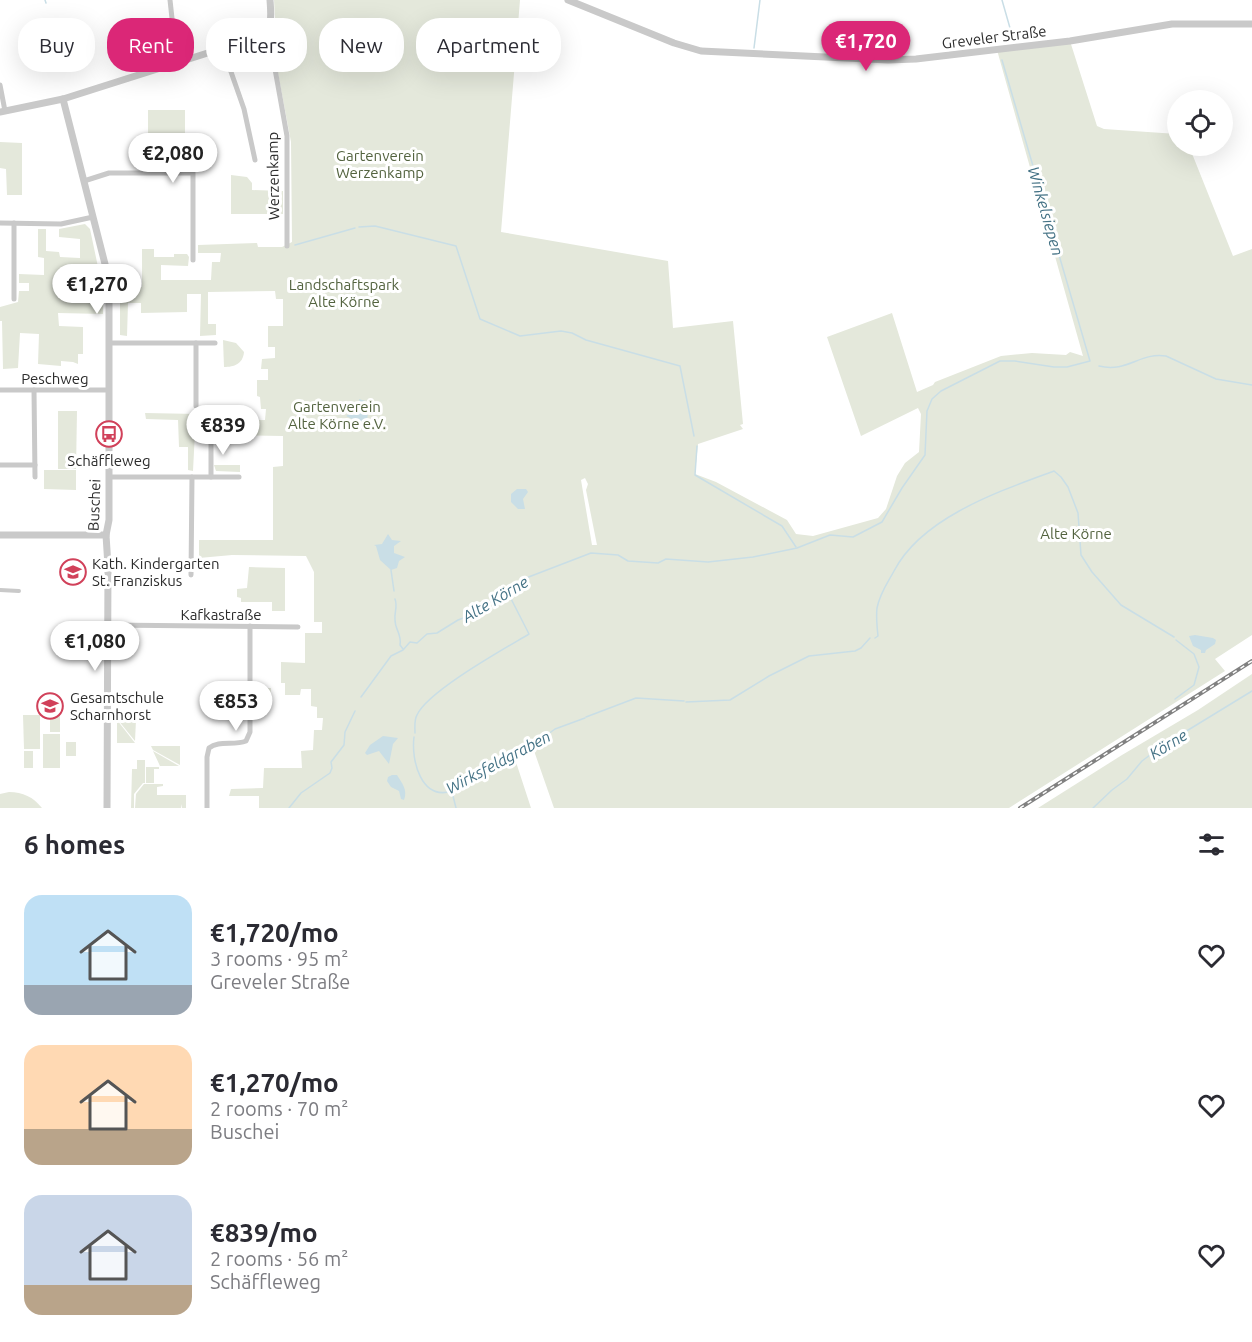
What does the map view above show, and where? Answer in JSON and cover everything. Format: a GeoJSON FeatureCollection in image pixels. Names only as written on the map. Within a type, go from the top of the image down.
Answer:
{"type":"FeatureCollection","features":[{"type":"Feature","properties":{"kind":"street"},"geometry":{"type":"LineString","coordinates":[[170,0],[172,18]]}},
{"type":"Feature","properties":{"kind":"street","name":"Werzenkamp"},"geometry":{"type":"LineString","coordinates":[[270,0],[271,18]]}},
{"type":"Feature","properties":{"kind":"street","name":"Greveler Straße"},"geometry":{"type":"LineString","coordinates":[[568,0],[674,43],[701,51],[888,60],[959,55],[1070,41],[1172,24],[1252,24]]}},
{"type":"Feature","properties":{"kind":"street"},"geometry":{"type":"LineString","coordinates":[[0,85],[2,111],[63,99],[151,72]]}},
{"type":"Feature","properties":{"kind":"street"},"geometry":{"type":"LineString","coordinates":[[231,72],[245,112],[255,160]]}},
{"type":"Feature","properties":{"kind":"street","name":"Werzenkamp"},"geometry":{"type":"LineString","coordinates":[[276,72],[287,136],[287,246]]}},
{"type":"Feature","properties":{"kind":"street","name":"Buschei"},"geometry":{"type":"LineString","coordinates":[[63,99],[108,275],[110,293],[109,477],[106,535],[107,808]]}},
{"type":"Feature","properties":{"kind":"street"},"geometry":{"type":"LineString","coordinates":[[84,181],[109,173],[193,173],[193,260]]}},
{"type":"Feature","properties":{"kind":"street"},"geometry":{"type":"LineString","coordinates":[[0,223],[70,223],[93,217]]}},
{"type":"Feature","properties":{"kind":"street"},"geometry":{"type":"LineString","coordinates":[[14,223],[14,299]]}},
{"type":"Feature","properties":{"kind":"street"},"geometry":{"type":"LineString","coordinates":[[109,343],[215,343]]}},
{"type":"Feature","properties":{"kind":"street"},"geometry":{"type":"LineString","coordinates":[[196,343],[196,406]]}},
{"type":"Feature","properties":{"kind":"street","name":"Peschweg"},"geometry":{"type":"LineString","coordinates":[[0,390],[109,390]]}},
{"type":"Feature","properties":{"kind":"street"},"geometry":{"type":"LineString","coordinates":[[34,390],[35,477]]}},
{"type":"Feature","properties":{"kind":"street"},"geometry":{"type":"LineString","coordinates":[[211,436],[211,477]]}},
{"type":"Feature","properties":{"kind":"street"},"geometry":{"type":"LineString","coordinates":[[0,465],[35,465]]}},
{"type":"Feature","properties":{"kind":"street"},"geometry":{"type":"LineString","coordinates":[[109,477],[239,477]]}},
{"type":"Feature","properties":{"kind":"street"},"geometry":{"type":"LineString","coordinates":[[191,575],[192,477]]}},
{"type":"Feature","properties":{"kind":"street"},"geometry":{"type":"LineString","coordinates":[[0,535],[106,535]]}},
{"type":"Feature","properties":{"kind":"street"},"geometry":{"type":"LineString","coordinates":[[0,590],[19,591]]}},
{"type":"Feature","properties":{"kind":"street","name":"Kafkastraße"},"geometry":{"type":"LineString","coordinates":[[108,625],[298,627]]}},
{"type":"Feature","properties":{"kind":"street"},"geometry":{"type":"LineString","coordinates":[[207,808],[209,748],[216,743],[241,743],[246,741],[250,732],[250,626]]}},
{"type":"Feature","properties":{"kind":"green space","name":"Alte Körne"},"geometry":{"type":"Polygon","coordinates":[[[274,0],[520,0],[519,18],[416,18],[416,72],[514,72],[501,232],[668,261],[673,328],[733,321],[743,424],[740,425],[743,429],[698,444],[695,474],[716,482],[787,520],[796,534],[813,536],[878,518],[886,509],[897,476],[905,463],[919,452],[921,414],[918,408],[861,436],[827,337],[892,313],[917,392],[935,382],[1001,356],[1032,353],[1066,355],[1070,352],[1083,356],[997,50],[1070,41],[1097,126],[1104,129],[1167,133],[1167,156],[1193,156],[1233,256],[1252,249],[1252,635],[1215,659],[1225,671],[1009,808],[554,808],[532,745],[514,756],[531,808],[259,808],[259,796],[229,796],[231,789],[263,788],[264,768],[302,768],[301,751],[313,750],[314,730],[322,730],[323,718],[317,718],[317,707],[311,706],[311,689],[301,689],[300,695],[285,695],[285,683],[281,683],[281,662],[305,663],[305,633],[322,633],[322,622],[314,622],[314,572],[306,556],[232,555],[199,558],[199,540],[273,540],[273,467],[283,466],[283,436],[207,435],[206,432],[195,432],[193,471],[188,470],[188,447],[179,447],[178,420],[146,419],[145,413],[198,414],[199,408],[206,408],[206,413],[226,413],[227,405],[240,405],[241,420],[265,420],[266,409],[261,409],[260,397],[257,396],[257,380],[268,380],[268,369],[261,369],[262,359],[275,358],[275,347],[268,347],[268,326],[283,326],[283,299],[276,299],[275,291],[208,292],[208,324],[216,324],[216,335],[200,336],[201,294],[187,294],[187,312],[141,313],[141,303],[128,303],[127,336],[120,335],[120,288],[142,287],[142,249],[154,249],[154,257],[174,257],[174,254],[187,254],[189,257],[188,266],[161,265],[161,280],[211,280],[212,262],[220,262],[221,253],[198,253],[198,245],[257,243],[258,247],[282,247],[292,242],[291,142],[278,72],[307,72],[307,18],[275,18],[274,0]],[[585,478],[581,480],[592,545],[597,545],[586,490],[588,484],[585,478]]]}},
{"type":"Feature","properties":{"kind":"green space"},"geometry":{"type":"Polygon","coordinates":[[[148,110],[185,110],[185,144],[148,144],[148,110]]]}},
{"type":"Feature","properties":{"kind":"green space"},"geometry":{"type":"Polygon","coordinates":[[[0,142],[22,143],[22,195],[7,195],[6,169],[0,168],[0,142]]]}},
{"type":"Feature","properties":{"kind":"green space"},"geometry":{"type":"Polygon","coordinates":[[[231,175],[247,177],[252,183],[252,190],[283,191],[283,214],[231,214],[231,175]]]}},
{"type":"Feature","properties":{"kind":"green space"},"geometry":{"type":"Polygon","coordinates":[[[85,224],[90,229],[102,286],[62,286],[61,299],[103,300],[103,314],[58,313],[59,326],[83,327],[83,354],[78,354],[78,364],[61,361],[61,366],[38,364],[39,334],[20,333],[18,368],[3,369],[0,307],[18,302],[19,291],[29,291],[29,283],[19,283],[19,274],[44,275],[44,258],[38,257],[38,229],[46,229],[46,251],[59,252],[60,257],[80,258],[80,239],[59,237],[59,229],[85,224]]]}},
{"type":"Feature","properties":{"kind":"green space"},"geometry":{"type":"Polygon","coordinates":[[[223,340],[236,343],[244,352],[237,364],[224,367],[223,340]]]}},
{"type":"Feature","properties":{"kind":"green space"},"geometry":{"type":"Polygon","coordinates":[[[58,411],[77,411],[76,469],[58,469],[58,411]]]}},
{"type":"Feature","properties":{"kind":"green space"},"geometry":{"type":"Polygon","coordinates":[[[214,465],[240,465],[240,472],[216,471],[214,465]]]}},
{"type":"Feature","properties":{"kind":"green space"},"geometry":{"type":"Polygon","coordinates":[[[44,470],[76,470],[76,490],[44,489],[44,470]]]}},
{"type":"Feature","properties":{"kind":"green space"},"geometry":{"type":"Polygon","coordinates":[[[249,567],[285,568],[285,611],[272,611],[272,602],[241,602],[241,598],[237,597],[237,589],[247,588],[249,567]]]}},
{"type":"Feature","properties":{"kind":"green space"},"geometry":{"type":"Polygon","coordinates":[[[1252,674],[1252,808],[1038,808],[1198,710],[1252,674]]]}},
{"type":"Feature","properties":{"kind":"green space"},"geometry":{"type":"Polygon","coordinates":[[[254,688],[271,688],[269,707],[259,707],[258,703],[254,703],[254,688]]]}},
{"type":"Feature","properties":{"kind":"green space"},"geometry":{"type":"Polygon","coordinates":[[[23,715],[40,715],[40,749],[24,749],[23,715]]]}},
{"type":"Feature","properties":{"kind":"green space"},"geometry":{"type":"Polygon","coordinates":[[[50,715],[60,715],[60,732],[50,732],[50,715]]]}},
{"type":"Feature","properties":{"kind":"green space"},"geometry":{"type":"Polygon","coordinates":[[[117,720],[135,743],[117,743],[117,720]]]}},
{"type":"Feature","properties":{"kind":"green space"},"geometry":{"type":"Polygon","coordinates":[[[118,720],[136,720],[135,741],[118,720]]]}},
{"type":"Feature","properties":{"kind":"green space"},"geometry":{"type":"Polygon","coordinates":[[[43,734],[60,734],[60,768],[43,768],[43,734]]]}},
{"type":"Feature","properties":{"kind":"green space"},"geometry":{"type":"Polygon","coordinates":[[[66,742],[76,742],[76,756],[66,756],[66,742]]]}},
{"type":"Feature","properties":{"kind":"green space"},"geometry":{"type":"Polygon","coordinates":[[[151,746],[180,746],[180,765],[153,750],[151,746]]]}},
{"type":"Feature","properties":{"kind":"green space"},"geometry":{"type":"Polygon","coordinates":[[[24,751],[33,751],[33,768],[24,768],[24,751]]]}},
{"type":"Feature","properties":{"kind":"green space"},"geometry":{"type":"Polygon","coordinates":[[[153,751],[179,766],[160,766],[153,751]]]}},
{"type":"Feature","properties":{"kind":"green space"},"geometry":{"type":"Polygon","coordinates":[[[137,760],[145,760],[145,783],[134,794],[134,808],[131,808],[132,769],[137,769],[137,760]]]}},
{"type":"Feature","properties":{"kind":"green space"},"geometry":{"type":"Polygon","coordinates":[[[146,767],[159,767],[159,769],[154,769],[154,783],[146,783],[146,767]]]}},
{"type":"Feature","properties":{"kind":"green space"},"geometry":{"type":"Polygon","coordinates":[[[144,784],[163,784],[157,787],[157,795],[186,795],[186,808],[182,808],[181,804],[181,808],[135,808],[136,794],[144,784]]]}},
{"type":"Feature","properties":{"kind":"green space"},"geometry":{"type":"Polygon","coordinates":[[[9,792],[27,796],[42,808],[0,808],[0,794],[9,792]]]}},
{"type":"Feature","properties":{"kind":"water"},"geometry":{"type":"Polygon","coordinates":[[[359,399],[373,406],[368,413],[367,420],[360,421],[354,427],[354,420],[346,416],[351,413],[345,403],[352,409],[356,408],[360,404],[359,399]]]}},
{"type":"Feature","properties":{"kind":"water"},"geometry":{"type":"Polygon","coordinates":[[[517,489],[526,489],[528,492],[523,499],[525,509],[518,509],[511,502],[511,494],[517,489]]]}},
{"type":"Feature","properties":{"kind":"water"},"geometry":{"type":"Polygon","coordinates":[[[388,534],[392,540],[401,541],[394,546],[394,553],[405,557],[399,561],[397,568],[391,570],[380,560],[374,545],[382,544],[388,534]]]}},
{"type":"Feature","properties":{"kind":"water"},"geometry":{"type":"Polygon","coordinates":[[[1189,636],[1213,638],[1216,640],[1215,644],[1205,653],[1201,653],[1201,650],[1193,646],[1189,636]]]}},
{"type":"Feature","properties":{"kind":"water"},"geometry":{"type":"Polygon","coordinates":[[[383,736],[398,738],[393,744],[389,764],[379,751],[367,755],[365,753],[370,745],[383,736]]]}},
{"type":"Feature","properties":{"kind":"water"},"geometry":{"type":"Polygon","coordinates":[[[392,775],[397,775],[405,790],[404,800],[401,799],[399,791],[391,787],[387,781],[392,775]]]}},
{"type":"Feature","properties":{"kind":"waterway"},"geometry":{"type":"LineString","coordinates":[[754,48],[760,0]]}},
{"type":"Feature","properties":{"kind":"waterway"},"geometry":{"type":"LineString","coordinates":[[1002,0],[1010,28]]}},
{"type":"Feature","properties":{"kind":"waterway","name":"Alte Körne"},"geometry":{"type":"LineString","coordinates":[[361,697],[391,656],[403,650],[410,642],[417,643],[427,634],[437,633],[458,620],[474,614],[526,578],[591,553],[618,555],[628,561],[658,563],[666,559],[708,562],[753,557],[797,548],[830,535],[853,537],[882,522],[925,455],[927,411],[932,399],[941,391],[1000,361],[1054,367],[1067,367],[1090,361],[1002,60]]}},
{"type":"Feature","properties":{"kind":"waterway"},"geometry":{"type":"LineString","coordinates":[[359,227],[375,226],[456,246],[480,319],[520,336],[561,331],[572,333],[586,340],[680,366],[694,436]]}},
{"type":"Feature","properties":{"kind":"waterway"},"geometry":{"type":"LineString","coordinates":[[295,245],[355,228]]}},
{"type":"Feature","properties":{"kind":"waterway","name":"Alte Körne"},"geometry":{"type":"LineString","coordinates":[[1099,366],[1118,367],[1148,357],[1166,356],[1216,379],[1252,385]]}},
{"type":"Feature","properties":{"kind":"waterway"},"geometry":{"type":"LineString","coordinates":[[697,446],[695,475],[782,526],[796,547]]}},
{"type":"Feature","properties":{"kind":"waterway","name":"Wirksfeldgraben"},"geometry":{"type":"LineString","coordinates":[[875,638],[878,636],[877,608],[882,593],[907,552],[923,535],[964,508],[1010,487],[1054,471],[1068,487],[1078,513],[1081,555],[1092,572],[1121,605],[1174,637]]}},
{"type":"Feature","properties":{"kind":"waterway"},"geometry":{"type":"LineString","coordinates":[[391,570],[394,591]]}},
{"type":"Feature","properties":{"kind":"waterway","name":"Wirksfeldgraben"},"geometry":{"type":"LineString","coordinates":[[415,733],[417,715],[436,694],[468,671],[529,634],[507,591]]}},
{"type":"Feature","properties":{"kind":"waterway"},"geometry":{"type":"LineString","coordinates":[[395,599],[395,623],[403,649]]}},
{"type":"Feature","properties":{"kind":"waterway","name":"Wirksfeldgraben"},"geometry":{"type":"LineString","coordinates":[[686,702],[730,700],[769,676],[809,656],[855,651],[870,638]]}},
{"type":"Feature","properties":{"kind":"waterway","name":"Wirksfeldgraben"},"geometry":{"type":"LineString","coordinates":[[1175,699],[1194,685],[1199,667],[1194,654],[1176,640]]}},
{"type":"Feature","properties":{"kind":"waterway","name":"Körne"},"geometry":{"type":"LineString","coordinates":[[1093,808],[1127,779],[1142,761],[1162,746],[1252,691]]}},
{"type":"Feature","properties":{"kind":"waterway","name":"Wirksfeldgraben"},"geometry":{"type":"LineString","coordinates":[[586,717],[636,698],[684,701]]}},
{"type":"Feature","properties":{"kind":"waterway","name":"Alte Körne"},"geometry":{"type":"LineString","coordinates":[[289,808],[301,793],[330,773],[331,762],[344,745],[345,732],[355,711]]}},
{"type":"Feature","properties":{"kind":"waterway","name":"Wirksfeldgraben"},"geometry":{"type":"LineString","coordinates":[[414,737],[414,757],[420,776],[433,790],[452,791],[505,756],[518,753],[555,729],[585,718]]}},
{"type":"Feature","properties":{"kind":"waterway"},"geometry":{"type":"LineString","coordinates":[[452,792],[456,808]]}},
{"type":"Feature","properties":{"kind":"railway"},"geometry":{"type":"LineString","coordinates":[[1020,808],[1252,661]]}},
{"type":"Feature","properties":{"kind":"place","name":"Schäffleweg"},"geometry":{"type":"Point","coordinates":[109,434]}},
{"type":"Feature","properties":{"kind":"place","name":"Kath. Kindergarten St. Franziskus"},"geometry":{"type":"Point","coordinates":[73,572]}},
{"type":"Feature","properties":{"kind":"place","name":"Gesamtschule Scharnhorst"},"geometry":{"type":"Point","coordinates":[50,706]}},
{"type":"Feature","properties":{"kind":"park label","name":"Gartenverein Werzenkamp"},"geometry":{"type":"Point","coordinates":[380,164]}},
{"type":"Feature","properties":{"kind":"park label","name":"Landschaftspark Alte Körne"},"geometry":{"type":"Point","coordinates":[344,292]}},
{"type":"Feature","properties":{"kind":"park label","name":"Gartenverein Alte Körne e.V."},"geometry":{"type":"Point","coordinates":[337,414]}},
{"type":"Feature","properties":{"kind":"water label","name":"Winkelsiepen"},"geometry":{"type":"Point","coordinates":[1046,211]}}]}
